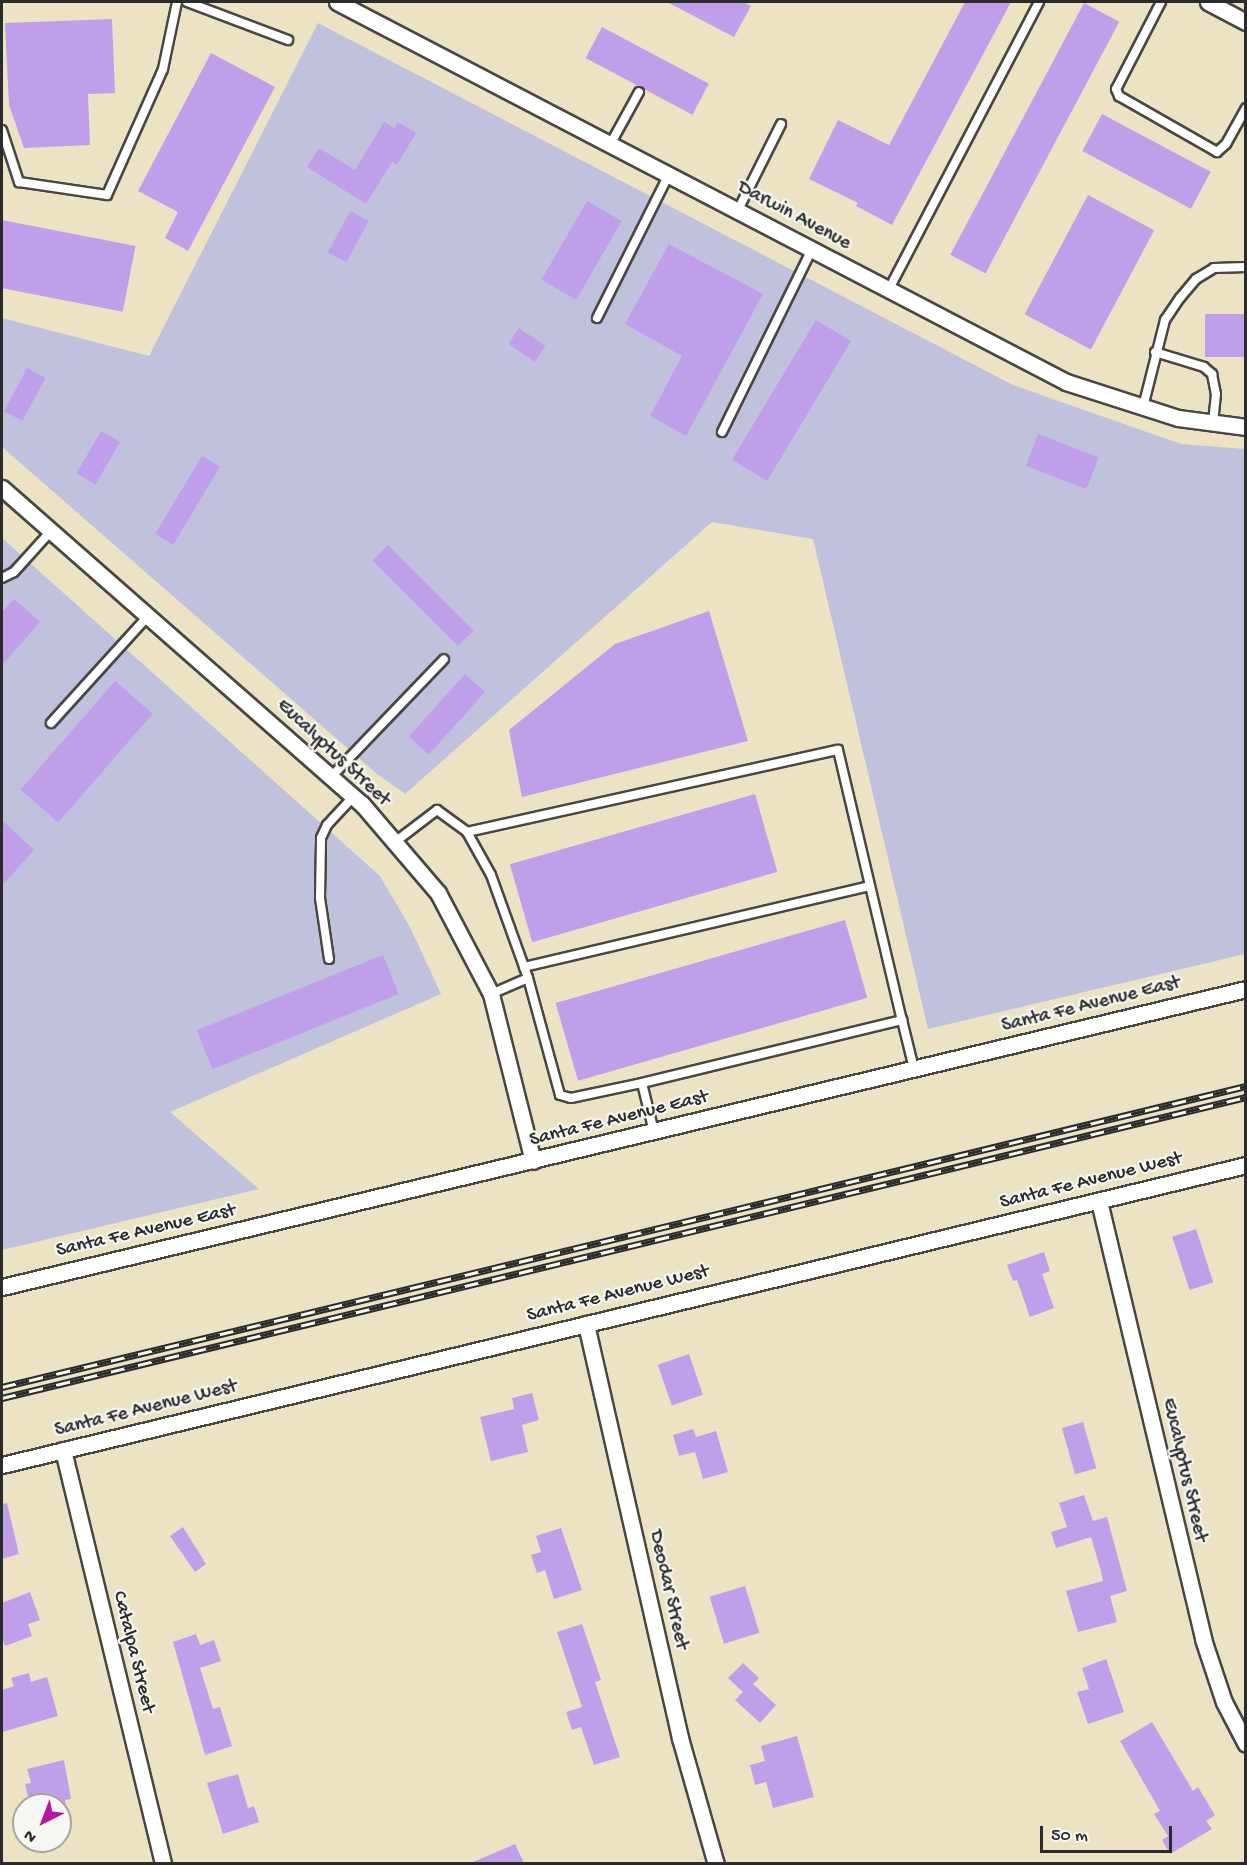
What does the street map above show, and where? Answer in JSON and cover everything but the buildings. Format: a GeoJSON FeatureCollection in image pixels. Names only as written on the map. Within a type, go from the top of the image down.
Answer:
{"type":"FeatureCollection","features":[{"type":"Feature","properties":{"kind":"street","name":"Darwin Avenue"},"geometry":{"type":"LineString","coordinates":[[337,2],[1066,382],[1178,418],[1245,427]]}},
{"type":"Feature","properties":{"kind":"street"},"geometry":{"type":"LineString","coordinates":[[1208,2],[1245,22]]}},
{"type":"Feature","properties":{"kind":"street","name":"Eucalyptus Street"},"geometry":{"type":"LineString","coordinates":[[2,488],[354,796],[438,893],[491,994],[533,1161]]}},
{"type":"Feature","properties":{"kind":"street","name":"Santa Fe Avenue East"},"geometry":{"type":"LineString","coordinates":[[2,1287],[1245,989]]}},
{"type":"Feature","properties":{"kind":"street","name":"Santa Fe Avenue West"},"geometry":{"type":"LineString","coordinates":[[2,1465],[1245,1166]]}},
{"type":"Feature","properties":{"kind":"street","name":"Eucalyptus Street"},"geometry":{"type":"LineString","coordinates":[[1099,1201],[1203,1639],[1224,1702],[1245,1744]]}},
{"type":"Feature","properties":{"kind":"street","name":"Deodar Street"},"geometry":{"type":"LineString","coordinates":[[586,1324],[680,1738],[716,1863]]}},
{"type":"Feature","properties":{"kind":"street","name":"Catalpa Street"},"geometry":{"type":"LineString","coordinates":[[63,1450],[163,1863]]}},
{"type":"Feature","properties":{"kind":"lane"},"geometry":{"type":"LineString","coordinates":[[2,130],[19,182],[107,195],[163,69],[177,2]]}},
{"type":"Feature","properties":{"kind":"lane"},"geometry":{"type":"LineString","coordinates":[[187,2],[288,40]]}},
{"type":"Feature","properties":{"kind":"lane"},"geometry":{"type":"LineString","coordinates":[[889,290],[1039,2]]}},
{"type":"Feature","properties":{"kind":"lane"},"geometry":{"type":"LineString","coordinates":[[1161,2],[1116,89],[1119,96],[1217,152],[1226,144],[1245,108]]}},
{"type":"Feature","properties":{"kind":"lane"},"geometry":{"type":"LineString","coordinates":[[611,143],[639,92]]}},
{"type":"Feature","properties":{"kind":"lane"},"geometry":{"type":"LineString","coordinates":[[738,210],[781,124]]}},
{"type":"Feature","properties":{"kind":"lane"},"geometry":{"type":"LineString","coordinates":[[597,318],[669,174]]}},
{"type":"Feature","properties":{"kind":"lane"},"geometry":{"type":"LineString","coordinates":[[722,432],[812,249]]}},
{"type":"Feature","properties":{"kind":"lane"},"geometry":{"type":"LineString","coordinates":[[1143,407],[1155,352],[1165,320],[1196,279],[1215,268],[1245,267]]}},
{"type":"Feature","properties":{"kind":"lane"},"geometry":{"type":"LineString","coordinates":[[1155,352],[1204,367],[1212,374],[1216,394],[1213,423]]}},
{"type":"Feature","properties":{"kind":"lane"},"geometry":{"type":"LineString","coordinates":[[2,578],[14,572],[51,531]]}},
{"type":"Feature","properties":{"kind":"lane"},"geometry":{"type":"LineString","coordinates":[[51,723],[148,616]]}},
{"type":"Feature","properties":{"kind":"lane"},"geometry":{"type":"LineString","coordinates":[[332,777],[444,659]]}},
{"type":"Feature","properties":{"kind":"lane"},"geometry":{"type":"LineString","coordinates":[[467,832],[838,750],[914,1069]]}},
{"type":"Feature","properties":{"kind":"lane"},"geometry":{"type":"LineString","coordinates":[[329,959],[320,898],[321,838],[327,825],[354,796]]}},
{"type":"Feature","properties":{"kind":"lane"},"geometry":{"type":"LineString","coordinates":[[395,842],[437,810],[467,832],[491,875],[528,978],[560,1095],[571,1098],[642,1083],[902,1020]]}},
{"type":"Feature","properties":{"kind":"lane"},"geometry":{"type":"LineString","coordinates":[[524,968],[870,886]]}},
{"type":"Feature","properties":{"kind":"lane"},"geometry":{"type":"LineString","coordinates":[[491,994],[528,978]]}},
{"type":"Feature","properties":{"kind":"lane"},"geometry":{"type":"LineString","coordinates":[[642,1083],[654,1132]]}},
{"type":"Feature","properties":{"kind":"shaded area"},"geometry":{"type":"Polygon","coordinates":[[[318,23],[1013,385],[1181,444],[1245,449],[1245,954],[928,1029],[813,539],[712,522],[405,794],[377,774],[2,447],[2,318],[149,356],[318,23]]]}},
{"type":"Feature","properties":{"kind":"shaded area"},"geometry":{"type":"Polygon","coordinates":[[[2,538],[380,876],[410,927],[441,994],[170,1112],[259,1189],[2,1250],[2,538]]]}},
{"type":"Feature","properties":{"kind":"railway"},"geometry":{"type":"LineString","coordinates":[[2,1387],[1246,1086]]}},
{"type":"Feature","properties":{"kind":"railway"},"geometry":{"type":"LineString","coordinates":[[2,1398],[1246,1097]]}}]}
